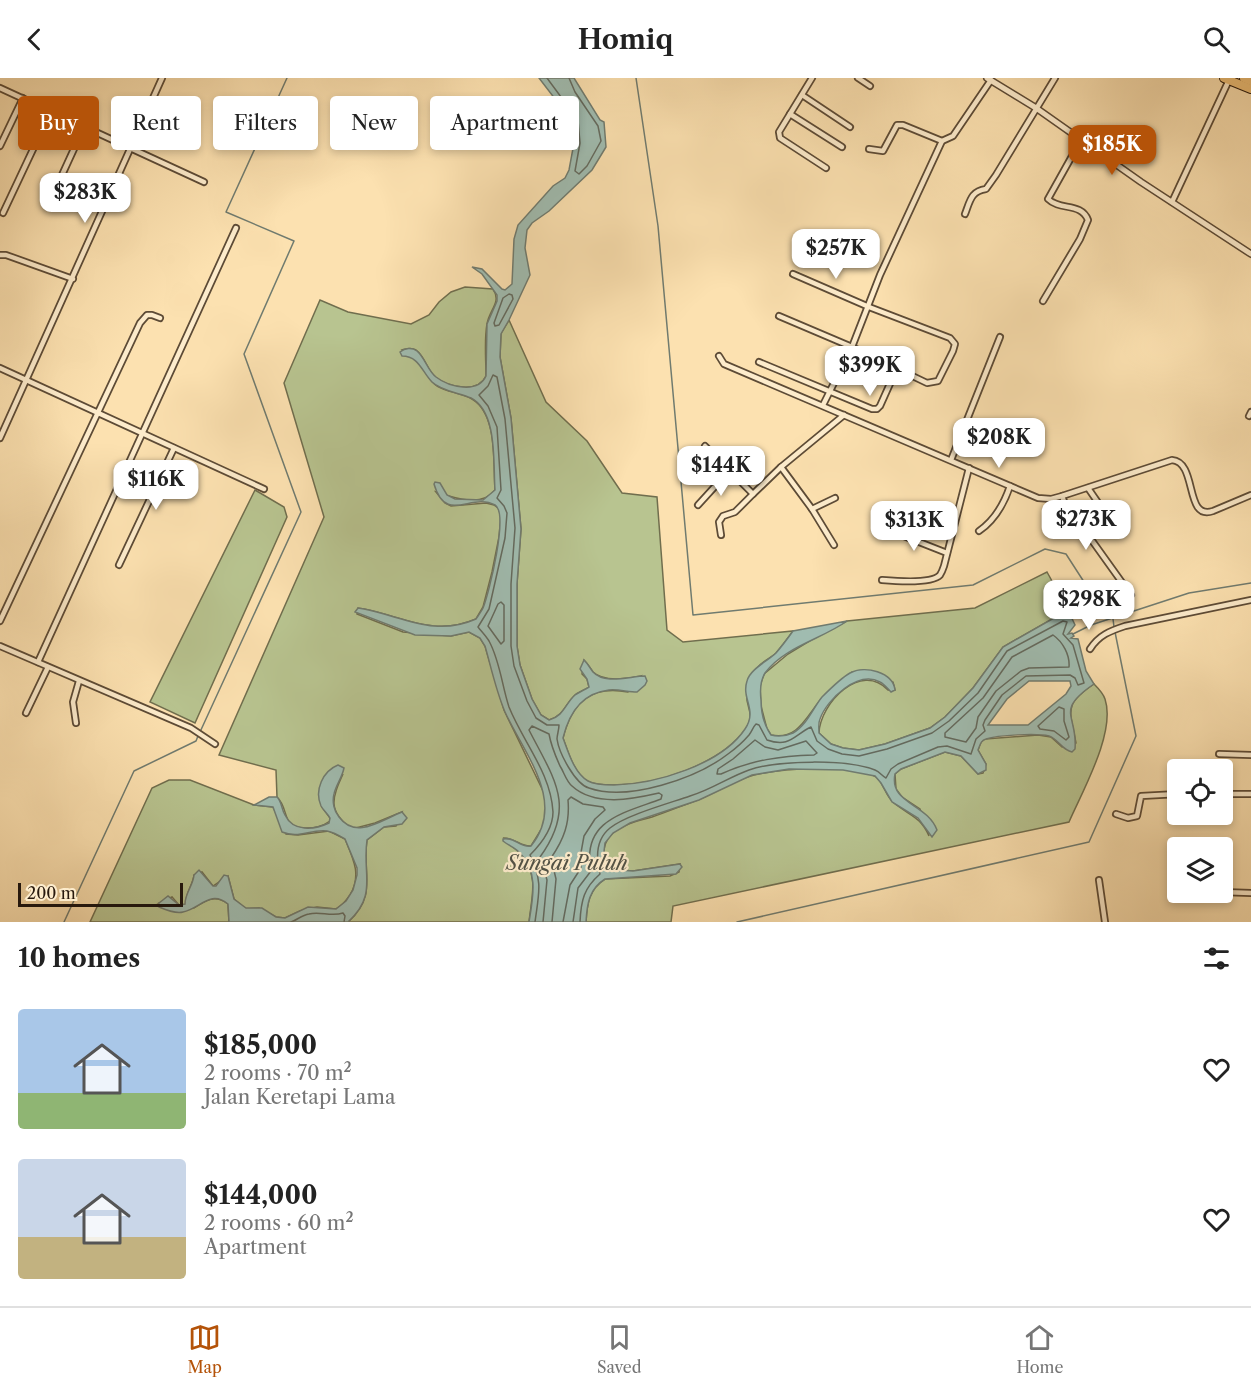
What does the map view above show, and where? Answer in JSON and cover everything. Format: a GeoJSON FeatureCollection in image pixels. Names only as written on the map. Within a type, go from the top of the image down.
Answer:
{"type":"FeatureCollection","features":[{"type":"Feature","properties":{"kind":"highway"},"geometry":{"type":"LineString","coordinates":[[1244,78],[1251,81]]}},
{"type":"Feature","properties":{"kind":"highway"},"geometry":{"type":"LineString","coordinates":[[1227,79],[1251,89]]}},
{"type":"Feature","properties":{"kind":"street"},"geometry":{"type":"LineString","coordinates":[[154,96],[162,78]]}},
{"type":"Feature","properties":{"kind":"street"},"geometry":{"type":"LineString","coordinates":[[812,78],[778,132],[780,138],[826,168]]}},
{"type":"Feature","properties":{"kind":"street"},"geometry":{"type":"LineString","coordinates":[[858,78],[870,86]]}},
{"type":"Feature","properties":{"kind":"street"},"geometry":{"type":"LineString","coordinates":[[964,214],[972,194],[978,190],[987,189],[1055,78]]}},
{"type":"Feature","properties":{"kind":"street"},"geometry":{"type":"LineString","coordinates":[[823,405],[852,347],[880,275],[942,141],[953,136],[989,79],[1036,108],[1251,254]]}},
{"type":"Feature","properties":{"kind":"street"},"geometry":{"type":"LineString","coordinates":[[1172,202],[1227,79]]}},
{"type":"Feature","properties":{"kind":"street"},"geometry":{"type":"LineString","coordinates":[[0,88],[18,96]]}},
{"type":"Feature","properties":{"kind":"street"},"geometry":{"type":"LineString","coordinates":[[802,95],[850,127]]}},
{"type":"Feature","properties":{"kind":"street"},"geometry":{"type":"LineString","coordinates":[[0,146],[18,108]]}},
{"type":"Feature","properties":{"kind":"street"},"geometry":{"type":"LineString","coordinates":[[790,114],[842,147]]}},
{"type":"Feature","properties":{"kind":"street"},"geometry":{"type":"LineString","coordinates":[[869,149],[883,151],[897,125],[903,125],[942,141]]}},
{"type":"Feature","properties":{"kind":"street"},"geometry":{"type":"LineString","coordinates":[[1043,301],[1080,239],[1088,220],[1083,211],[1056,205],[1048,199],[1081,140]]}},
{"type":"Feature","properties":{"kind":"street"},"geometry":{"type":"LineString","coordinates":[[3,213],[33,150]]}},
{"type":"Feature","properties":{"kind":"street"},"geometry":{"type":"LineString","coordinates":[[51,199],[73,150]]}},
{"type":"Feature","properties":{"kind":"street"},"geometry":{"type":"LineString","coordinates":[[0,438],[130,150]]}},
{"type":"Feature","properties":{"kind":"street"},"geometry":{"type":"LineString","coordinates":[[135,150],[204,182]]}},
{"type":"Feature","properties":{"kind":"street"},"geometry":{"type":"LineString","coordinates":[[38,662],[236,228]]}},
{"type":"Feature","properties":{"kind":"street"},"geometry":{"type":"LineString","coordinates":[[0,255],[6,255],[73,279]]}},
{"type":"Feature","properties":{"kind":"street"},"geometry":{"type":"LineString","coordinates":[[779,316],[852,347],[927,383],[938,381],[953,351],[955,344],[950,338],[869,307],[793,274]]}},
{"type":"Feature","properties":{"kind":"street"},"geometry":{"type":"LineString","coordinates":[[0,621],[143,317],[152,315],[160,318]]}},
{"type":"Feature","properties":{"kind":"street"},"geometry":{"type":"LineString","coordinates":[[951,460],[1000,337]]}},
{"type":"Feature","properties":{"kind":"street"},"geometry":{"type":"LineString","coordinates":[[718,356],[724,363],[1038,498],[1051,499],[1062,496],[1176,460],[1184,466],[1195,503],[1202,511],[1207,513],[1214,511],[1251,495]]}},
{"type":"Feature","properties":{"kind":"street"},"geometry":{"type":"LineString","coordinates":[[759,362],[872,410],[877,409],[897,368]]}},
{"type":"Feature","properties":{"kind":"street"},"geometry":{"type":"LineString","coordinates":[[0,368],[264,489]]}},
{"type":"Feature","properties":{"kind":"street"},"geometry":{"type":"LineString","coordinates":[[722,535],[719,522],[723,516],[735,512],[781,467],[844,415]]}},
{"type":"Feature","properties":{"kind":"street"},"geometry":{"type":"LineString","coordinates":[[705,446],[753,494]]}},
{"type":"Feature","properties":{"kind":"street"},"geometry":{"type":"LineString","coordinates":[[119,565],[174,448]]}},
{"type":"Feature","properties":{"kind":"street"},"geometry":{"type":"LineString","coordinates":[[781,467],[812,509],[834,545]]}},
{"type":"Feature","properties":{"kind":"street"},"geometry":{"type":"LineString","coordinates":[[882,580],[904,582],[934,579],[939,576],[944,566],[969,468]]}},
{"type":"Feature","properties":{"kind":"street"},"geometry":{"type":"LineString","coordinates":[[698,504],[719,482],[734,475]]}},
{"type":"Feature","properties":{"kind":"street"},"geometry":{"type":"LineString","coordinates":[[979,531],[1001,508],[1010,486]]}},
{"type":"Feature","properties":{"kind":"street"},"geometry":{"type":"LineString","coordinates":[[1088,488],[1110,520]]}},
{"type":"Feature","properties":{"kind":"street"},"geometry":{"type":"LineString","coordinates":[[1062,496],[1068,512],[1078,521],[1131,595]]}},
{"type":"Feature","properties":{"kind":"street"},"geometry":{"type":"LineString","coordinates":[[812,509],[835,498]]}},
{"type":"Feature","properties":{"kind":"street"},"geometry":{"type":"LineString","coordinates":[[878,533],[886,530],[947,553]]}},
{"type":"Feature","properties":{"kind":"street"},"geometry":{"type":"LineString","coordinates":[[1090,649],[1096,640],[1108,631],[1251,600]]}},
{"type":"Feature","properties":{"kind":"street"},"geometry":{"type":"LineString","coordinates":[[0,646],[191,728],[215,744]]}},
{"type":"Feature","properties":{"kind":"street"},"geometry":{"type":"LineString","coordinates":[[27,712],[48,667]]}},
{"type":"Feature","properties":{"kind":"street"},"geometry":{"type":"LineString","coordinates":[[76,723],[73,702],[79,681]]}},
{"type":"Feature","properties":{"kind":"street"},"geometry":{"type":"LineString","coordinates":[[1219,754],[1251,755]]}},
{"type":"Feature","properties":{"kind":"street"},"geometry":{"type":"LineString","coordinates":[[1116,814],[1128,818],[1137,816],[1141,796],[1167,794]]}},
{"type":"Feature","properties":{"kind":"street"},"geometry":{"type":"LineString","coordinates":[[1233,794],[1251,794]]}},
{"type":"Feature","properties":{"kind":"street"},"geometry":{"type":"LineString","coordinates":[[1099,880],[1105,922]]}},
{"type":"Feature","properties":{"kind":"street"},"geometry":{"type":"LineString","coordinates":[[1233,892],[1251,893]]}},
{"type":"Feature","properties":{"kind":"green space"},"geometry":{"type":"Polygon","coordinates":[[[465,287],[493,289],[496,298],[487,324],[486,376],[482,382],[470,387],[447,384],[432,374],[416,350],[410,348],[402,350],[420,364],[437,386],[468,397],[480,406],[490,428],[493,440],[495,490],[483,499],[475,500],[459,499],[436,492],[445,503],[451,506],[486,503],[498,508],[501,515],[499,537],[483,607],[476,619],[447,626],[420,624],[358,608],[357,614],[403,632],[451,636],[469,632],[480,638],[485,646],[504,710],[545,795],[547,814],[544,825],[531,846],[504,838],[521,854],[530,870],[533,894],[529,922],[348,922],[363,903],[366,893],[367,840],[384,827],[396,826],[402,812],[352,829],[338,816],[334,804],[336,790],[343,774],[322,807],[330,821],[316,827],[298,827],[289,822],[277,797],[276,770],[219,755],[324,517],[284,383],[320,300],[348,312],[411,324],[429,315],[451,292],[465,287]]]}},
{"type":"Feature","properties":{"kind":"green space"},"geometry":{"type":"Polygon","coordinates":[[[509,320],[546,402],[587,441],[622,493],[657,497],[667,630],[683,642],[793,631],[776,653],[760,665],[753,675],[747,692],[750,719],[745,730],[720,753],[688,770],[652,781],[602,785],[587,781],[578,773],[572,762],[563,738],[567,725],[578,706],[585,699],[604,691],[628,692],[641,676],[623,679],[603,677],[593,672],[584,660],[582,674],[587,679],[589,687],[575,695],[558,716],[549,720],[541,715],[532,699],[520,665],[517,646],[517,584],[521,529],[511,418],[500,357],[501,333],[509,320]]]}},
{"type":"Feature","properties":{"kind":"green space"},"geometry":{"type":"Polygon","coordinates":[[[255,490],[284,507],[287,517],[195,723],[150,702],[255,490]]]}},
{"type":"Feature","properties":{"kind":"green space"},"geometry":{"type":"Polygon","coordinates":[[[1047,572],[1068,610],[1003,647],[973,688],[945,717],[930,728],[885,744],[859,750],[831,744],[819,733],[821,721],[826,710],[844,689],[866,680],[877,682],[888,690],[895,690],[893,682],[852,672],[823,697],[796,730],[781,736],[771,735],[767,729],[761,706],[760,686],[764,674],[788,654],[811,640],[847,621],[975,608],[1047,572]]]}},
{"type":"Feature","properties":{"kind":"green space"},"geometry":{"type":"Polygon","coordinates":[[[1094,684],[1105,699],[1106,728],[1096,761],[1069,822],[673,906],[671,922],[586,922],[592,892],[605,879],[670,876],[679,872],[680,864],[633,871],[606,869],[603,854],[605,844],[614,832],[623,826],[695,801],[754,775],[816,768],[851,770],[876,777],[891,800],[918,820],[929,836],[920,809],[902,797],[896,789],[895,774],[901,769],[945,752],[961,756],[978,774],[983,773],[986,764],[978,750],[985,739],[1038,735],[1051,737],[1062,747],[1076,743],[1071,709],[1077,697],[1094,684]]]}},
{"type":"Feature","properties":{"kind":"green space"},"geometry":{"type":"Polygon","coordinates":[[[169,780],[190,780],[254,805],[273,807],[286,834],[298,835],[329,831],[345,839],[356,874],[354,888],[350,895],[336,909],[317,907],[285,918],[276,917],[259,908],[246,909],[234,899],[228,876],[213,886],[202,872],[194,875],[186,904],[179,905],[172,897],[159,903],[194,908],[207,901],[219,899],[228,904],[229,922],[90,922],[152,788],[169,780]]]}},
{"type":"Feature","properties":{"kind":"water","name":"Sungai Puluh"},"geometry":{"type":"Polygon","coordinates":[[[539,78],[574,78],[600,120],[604,122],[606,147],[592,170],[527,230],[525,248],[530,275],[501,334],[500,357],[511,418],[521,529],[517,584],[517,646],[520,665],[532,699],[541,715],[549,720],[558,716],[575,695],[589,687],[580,669],[584,660],[593,672],[604,678],[645,676],[647,681],[637,692],[612,690],[600,692],[591,695],[578,706],[569,720],[563,738],[579,773],[588,781],[597,784],[630,784],[686,770],[720,753],[734,742],[749,722],[750,710],[746,687],[755,669],[776,653],[793,631],[847,621],[782,656],[765,673],[761,690],[763,718],[771,735],[782,736],[793,733],[806,721],[822,697],[839,681],[850,673],[870,670],[889,679],[895,690],[891,692],[881,683],[871,679],[853,683],[829,703],[819,722],[819,733],[831,744],[843,748],[859,750],[885,744],[930,728],[945,717],[973,688],[1003,647],[1068,610],[1075,625],[1068,634],[1072,633],[1074,636],[1071,638],[1078,639],[1086,671],[1094,684],[1082,693],[1071,707],[1075,738],[1075,749],[1072,752],[1049,736],[1008,736],[982,742],[978,750],[986,764],[986,770],[978,774],[961,756],[945,752],[901,769],[895,774],[898,792],[932,821],[937,830],[932,837],[918,818],[892,802],[875,776],[843,770],[789,769],[752,775],[699,800],[630,823],[613,833],[605,843],[603,860],[606,869],[633,871],[680,864],[682,867],[676,874],[605,879],[592,892],[586,922],[529,922],[533,885],[530,868],[519,852],[503,839],[531,846],[541,829],[545,812],[544,795],[539,778],[505,712],[485,646],[480,638],[469,632],[451,636],[415,635],[355,612],[358,608],[420,624],[447,626],[476,619],[483,608],[499,537],[499,511],[495,505],[486,502],[460,505],[445,503],[434,484],[435,482],[440,483],[447,495],[455,499],[483,500],[495,490],[494,453],[490,426],[480,405],[471,398],[436,385],[420,365],[402,356],[400,352],[409,348],[417,351],[433,374],[448,384],[470,387],[482,382],[486,376],[487,324],[497,301],[497,295],[482,274],[472,267],[482,269],[502,289],[505,290],[512,284],[514,239],[518,225],[553,186],[565,178],[573,150],[579,150],[579,96],[553,96],[539,78]],[[1029,681],[1007,699],[988,725],[1028,725],[1066,694],[1071,686],[1070,681],[1029,681]]]}},
{"type":"Feature","properties":{"kind":"water"},"geometry":{"type":"Polygon","coordinates":[[[338,765],[344,768],[333,803],[337,815],[346,824],[361,828],[402,812],[407,818],[402,824],[384,827],[367,840],[366,893],[363,903],[348,922],[229,922],[228,904],[216,898],[180,912],[159,907],[159,903],[168,896],[179,905],[185,904],[194,875],[199,870],[213,886],[216,886],[224,875],[228,876],[234,899],[246,908],[262,908],[276,917],[285,918],[308,907],[336,909],[346,901],[353,890],[357,875],[357,868],[345,839],[327,831],[294,835],[282,832],[273,807],[254,805],[269,797],[277,797],[289,821],[298,827],[311,828],[329,823],[330,818],[319,800],[319,788],[324,776],[338,765]]]}},
{"type":"Feature","properties":{"kind":"waterway"},"geometry":{"type":"LineString","coordinates":[[200,732],[301,512],[244,354],[294,241],[226,212],[287,78]]}},
{"type":"Feature","properties":{"kind":"waterway"},"geometry":{"type":"LineString","coordinates":[[636,78],[658,226],[693,615],[973,585],[1045,549],[1066,554],[1104,613],[1113,619],[1114,627]]}},
{"type":"Feature","properties":{"kind":"waterway"},"geometry":{"type":"LineString","coordinates":[[1073,634],[1091,625],[1189,593],[1251,583]]}},
{"type":"Feature","properties":{"kind":"waterway"},"geometry":{"type":"LineString","coordinates":[[737,922],[1089,842],[1136,736],[1115,632]]}},
{"type":"Feature","properties":{"kind":"waterway"},"geometry":{"type":"LineString","coordinates":[[64,922],[134,771],[196,741],[198,736]]}}]}
